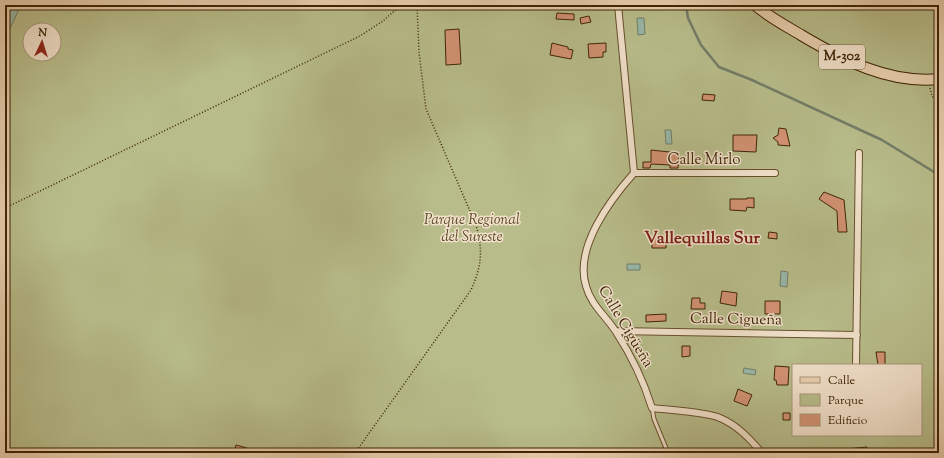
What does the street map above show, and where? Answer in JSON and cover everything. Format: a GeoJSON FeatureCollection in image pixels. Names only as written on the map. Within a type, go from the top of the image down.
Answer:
{"type":"FeatureCollection","features":[{"type":"Feature","properties":{"kind":"main road","name":"M-302"},"geometry":{"type":"LineString","coordinates":[[755,5],[788,27],[846,60],[871,70],[896,77],[928,80],[939,79]]}},
{"type":"Feature","properties":{"kind":"street"},"geometry":{"type":"LineString","coordinates":[[618,5],[634,173]]}},
{"type":"Feature","properties":{"kind":"street"},"geometry":{"type":"LineString","coordinates":[[856,364],[859,153]]}},
{"type":"Feature","properties":{"kind":"street","name":"Calle Mirlo"},"geometry":{"type":"LineString","coordinates":[[634,173],[775,173]]}},
{"type":"Feature","properties":{"kind":"street","name":"Calle Cigüeña"},"geometry":{"type":"LineString","coordinates":[[634,173],[604,210],[594,232],[584,264],[585,286],[589,296],[616,331],[636,367],[648,394],[652,408]]}},
{"type":"Feature","properties":{"kind":"street","name":"Calle Cigueña"},"geometry":{"type":"LineString","coordinates":[[616,331],[857,335]]}},
{"type":"Feature","properties":{"kind":"street"},"geometry":{"type":"LineString","coordinates":[[652,408],[718,417],[736,427],[751,440],[762,453]]}},
{"type":"Feature","properties":{"kind":"lane"},"geometry":{"type":"LineString","coordinates":[[652,408],[654,419],[668,453]]}},
{"type":"Feature","properties":{"kind":"path"},"geometry":{"type":"LineString","coordinates":[[5,208],[360,36],[383,22],[401,5]]}},
{"type":"Feature","properties":{"kind":"path"},"geometry":{"type":"LineString","coordinates":[[355,453],[471,290],[481,258],[481,243],[476,225],[426,109],[419,52],[417,5]]}},
{"type":"Feature","properties":{"kind":"path"},"geometry":{"type":"LineString","coordinates":[[928,80],[932,96],[939,104]]}},
{"type":"Feature","properties":{"kind":"green space","name":"Parque Regional del Sureste"},"geometry":{"type":"Polygon","coordinates":[[[5,5],[939,5],[939,453],[5,453],[5,5]]]}},
{"type":"Feature","properties":{"kind":"shaded area"},"geometry":{"type":"Polygon","coordinates":[[[5,5],[21,5],[5,39],[5,5]]]}},
{"type":"Feature","properties":{"kind":"shaded area"},"geometry":{"type":"Polygon","coordinates":[[[637,18],[644,18],[645,34],[638,35],[637,18]]]}},
{"type":"Feature","properties":{"kind":"shaded area"},"geometry":{"type":"Polygon","coordinates":[[[665,130],[671,130],[672,144],[666,144],[665,130]]]}},
{"type":"Feature","properties":{"kind":"shaded area"},"geometry":{"type":"Polygon","coordinates":[[[627,264],[640,264],[640,270],[627,270],[627,264]]]}},
{"type":"Feature","properties":{"kind":"shaded area"},"geometry":{"type":"Polygon","coordinates":[[[781,271],[788,272],[787,287],[780,286],[781,271]]]}},
{"type":"Feature","properties":{"kind":"shaded area"},"geometry":{"type":"Polygon","coordinates":[[[744,368],[756,370],[755,375],[743,373],[744,368]]]}},
{"type":"Feature","properties":{"kind":"building"},"geometry":{"type":"Polygon","coordinates":[[[557,13],[574,14],[574,20],[556,19],[557,13]]]}},
{"type":"Feature","properties":{"kind":"building"},"geometry":{"type":"Polygon","coordinates":[[[589,16],[591,22],[581,24],[580,18],[589,16]]]}},
{"type":"Feature","properties":{"kind":"building"},"geometry":{"type":"Polygon","coordinates":[[[459,29],[461,64],[446,65],[445,30],[459,29]]]}},
{"type":"Feature","properties":{"kind":"building"},"geometry":{"type":"Polygon","coordinates":[[[552,43],[568,47],[568,49],[573,50],[571,59],[550,55],[552,43]]]}},
{"type":"Feature","properties":{"kind":"building"},"geometry":{"type":"Polygon","coordinates":[[[606,43],[606,52],[603,52],[603,57],[589,58],[588,44],[606,43]]]}},
{"type":"Feature","properties":{"kind":"building"},"geometry":{"type":"Polygon","coordinates":[[[703,94],[715,95],[714,101],[702,100],[703,94]]]}},
{"type":"Feature","properties":{"kind":"building"},"geometry":{"type":"Polygon","coordinates":[[[779,128],[786,129],[790,146],[778,145],[778,142],[773,138],[778,135],[779,128]]]}},
{"type":"Feature","properties":{"kind":"building"},"geometry":{"type":"Polygon","coordinates":[[[733,135],[757,135],[756,152],[733,151],[733,135]]]}},
{"type":"Feature","properties":{"kind":"building"},"geometry":{"type":"Polygon","coordinates":[[[651,150],[679,153],[678,168],[670,168],[670,165],[651,164],[650,168],[643,168],[643,162],[651,162],[651,150]]]}},
{"type":"Feature","properties":{"kind":"building"},"geometry":{"type":"Polygon","coordinates":[[[824,192],[844,200],[847,232],[838,232],[837,211],[819,199],[824,192]]]}},
{"type":"Feature","properties":{"kind":"building"},"geometry":{"type":"Polygon","coordinates":[[[754,198],[754,208],[747,207],[746,211],[730,210],[730,199],[754,198]]]}},
{"type":"Feature","properties":{"kind":"building"},"geometry":{"type":"Polygon","coordinates":[[[769,232],[777,233],[777,239],[768,238],[769,232]]]}},
{"type":"Feature","properties":{"kind":"building"},"geometry":{"type":"Polygon","coordinates":[[[652,238],[666,238],[666,248],[652,248],[652,238]]]}},
{"type":"Feature","properties":{"kind":"building"},"geometry":{"type":"Polygon","coordinates":[[[722,291],[737,293],[736,306],[720,303],[722,291]]]}},
{"type":"Feature","properties":{"kind":"building"},"geometry":{"type":"Polygon","coordinates":[[[692,298],[700,298],[700,303],[705,303],[705,309],[691,309],[692,298]]]}},
{"type":"Feature","properties":{"kind":"building"},"geometry":{"type":"Polygon","coordinates":[[[765,301],[780,301],[780,314],[765,314],[765,301]]]}},
{"type":"Feature","properties":{"kind":"building"},"geometry":{"type":"Polygon","coordinates":[[[666,314],[666,321],[646,322],[646,315],[666,314]]]}},
{"type":"Feature","properties":{"kind":"building"},"geometry":{"type":"Polygon","coordinates":[[[682,346],[690,346],[690,356],[682,357],[682,346]]]}},
{"type":"Feature","properties":{"kind":"building"},"geometry":{"type":"Polygon","coordinates":[[[876,352],[885,352],[885,364],[878,364],[876,352]]]}},
{"type":"Feature","properties":{"kind":"building"},"geometry":{"type":"Polygon","coordinates":[[[775,366],[789,367],[788,385],[777,385],[776,380],[774,380],[775,366]]]}},
{"type":"Feature","properties":{"kind":"building"},"geometry":{"type":"Polygon","coordinates":[[[738,389],[752,395],[747,406],[734,401],[738,389]]]}},
{"type":"Feature","properties":{"kind":"building"},"geometry":{"type":"Polygon","coordinates":[[[783,413],[790,413],[790,420],[783,420],[783,413]]]}},
{"type":"Feature","properties":{"kind":"building"},"geometry":{"type":"Polygon","coordinates":[[[236,445],[247,448],[245,453],[234,453],[236,445]]]}},
{"type":"Feature","properties":{"kind":"building"},"geometry":{"type":"Polygon","coordinates":[[[867,447],[867,453],[846,453],[846,449],[867,447]]]}},
{"type":"Feature","properties":{"kind":"waterway"},"geometry":{"type":"LineString","coordinates":[[686,5],[688,18],[701,45],[719,67],[752,80],[882,140],[939,175]]}},
{"type":"Feature","properties":{"kind":"district","name":"Vallequillas Sur"},"geometry":{"type":"Point","coordinates":[702,239]}}]}
